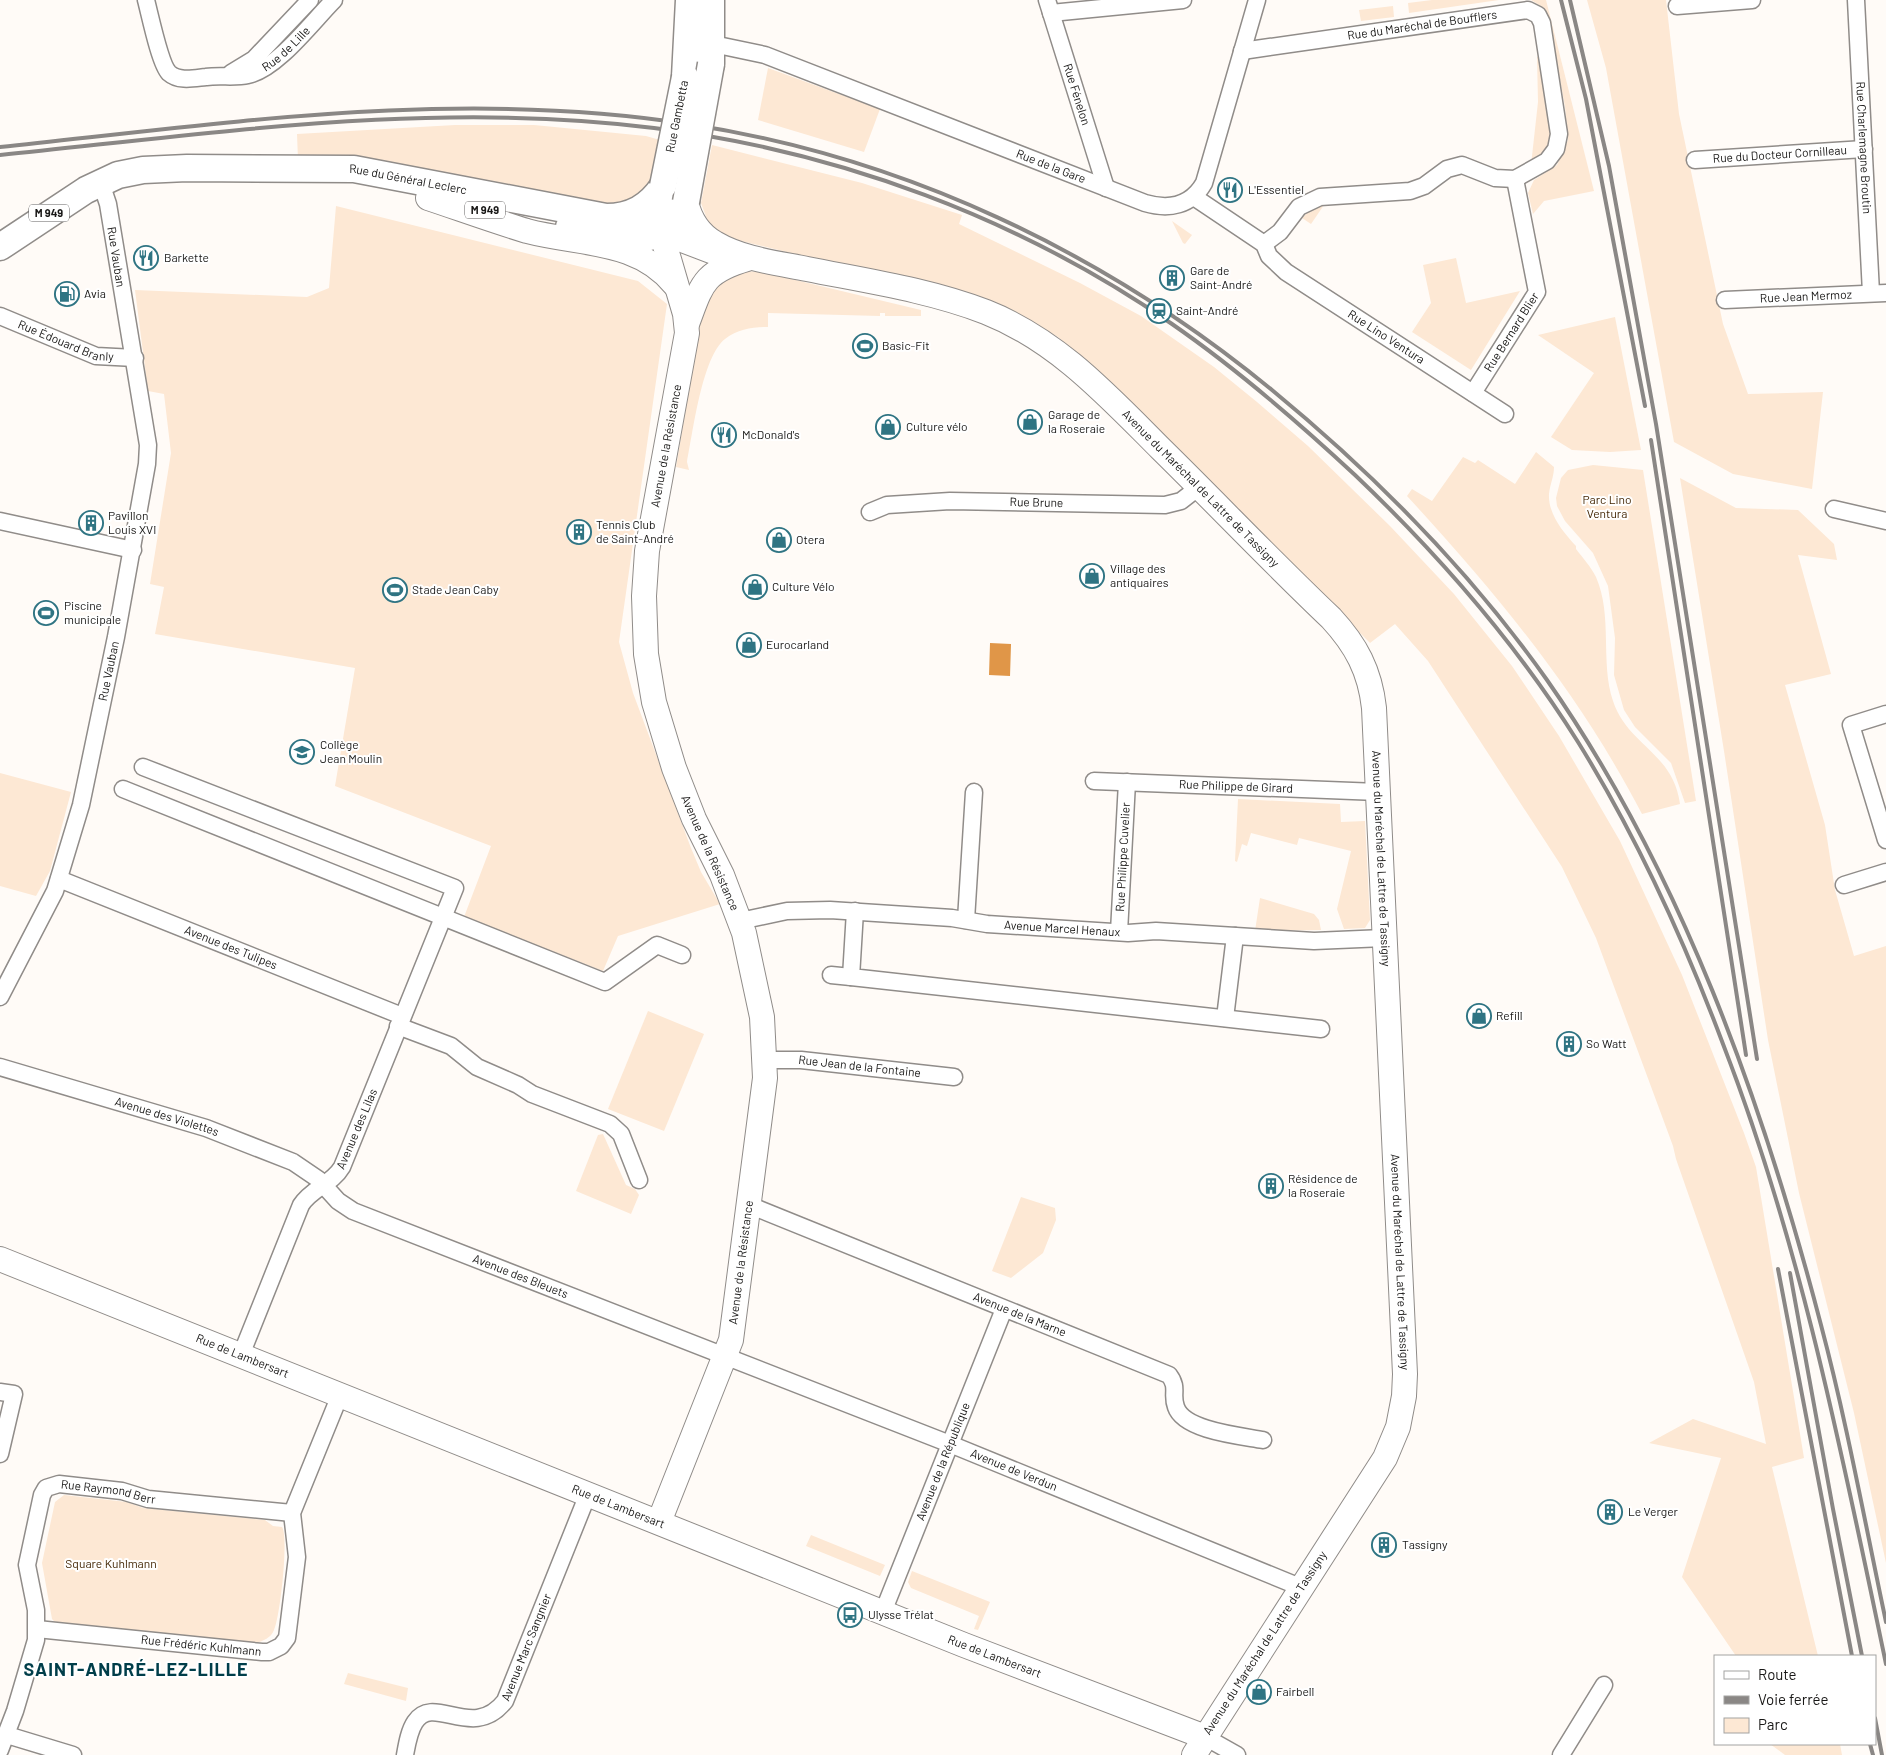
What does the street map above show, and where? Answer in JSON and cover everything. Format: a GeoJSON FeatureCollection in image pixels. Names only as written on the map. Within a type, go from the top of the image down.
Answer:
{"type":"FeatureCollection","features":[{"type":"Feature","properties":{"kind":"main road","name":"Rue Gambetta"},"geometry":{"type":"LineString","coordinates":[[661,232],[663,186],[684,77],[689,0]]}},
{"type":"Feature","properties":{"kind":"main road","name":"Rue Gambetta"},"geometry":{"type":"LineString","coordinates":[[686,202],[712,54],[711,0]]}},
{"type":"Feature","properties":{"kind":"main road","name":"Rue du Général Leclerc"},"geometry":{"type":"LineString","coordinates":[[0,247],[64,204],[101,182],[118,175],[143,170],[187,168],[268,170],[338,168],[376,172],[606,217],[661,232]]}},
{"type":"Feature","properties":{"kind":"main road","name":"Rue du Général Leclerc"},"geometry":{"type":"LineString","coordinates":[[268,170],[428,198],[620,239],[640,240],[661,232],[673,222],[686,202]]}},
{"type":"Feature","properties":{"kind":"main road","name":"Rue du Général Leclerc"},"geometry":{"type":"LineString","coordinates":[[606,217],[625,216],[637,211],[655,197],[663,186]]}},
{"type":"Feature","properties":{"kind":"main road","name":"Rue du Général Leclerc"},"geometry":{"type":"LineString","coordinates":[[428,198],[530,231],[630,251],[652,262],[676,286]]}},
{"type":"Feature","properties":{"kind":"main road","name":"Avenue du Maréchal de Lattre de Tassigny"},"geometry":{"type":"LineString","coordinates":[[686,202],[694,223],[706,237],[720,246],[751,258]]}},
{"type":"Feature","properties":{"kind":"main road","name":"Avenue du Maréchal de Lattre de Tassigny"},"geometry":{"type":"LineString","coordinates":[[661,232],[722,255],[751,258],[913,290],[960,303],[1011,323],[1060,354],[1085,375],[1331,618],[1352,643],[1366,671],[1373,699],[1378,792],[1399,1230],[1404,1396],[1398,1427],[1391,1447],[1200,1746]]}},
{"type":"Feature","properties":{"kind":"main road","name":"Avenue de la Résistance"},"geometry":{"type":"LineString","coordinates":[[661,232],[687,324]]}},
{"type":"Feature","properties":{"kind":"main road","name":"Avenue de la Résistance"},"geometry":{"type":"LineString","coordinates":[[660,1522],[726,1357],[735,1324],[763,1098],[765,1060],[764,1027],[759,995],[740,921],[722,875],[694,819],[676,774],[659,722],[646,654],[644,596],[647,551],[684,352],[687,324],[699,292],[708,278],[728,264],[751,258]]}},
{"type":"Feature","properties":{"kind":"main road","name":"Rue de Lambersart"},"geometry":{"type":"LineString","coordinates":[[0,1259],[883,1612],[1200,1746]]}},
{"type":"Feature","properties":{"kind":"street","name":"Rue de Lille"},"geometry":{"type":"LineString","coordinates":[[146,0],[163,61],[169,73],[186,79],[226,75],[246,76],[270,65],[334,0]]}},
{"type":"Feature","properties":{"kind":"street","name":"Rue de Lille"},"geometry":{"type":"LineString","coordinates":[[226,75],[238,70],[254,59],[310,0]]}},
{"type":"Feature","properties":{"kind":"street"},"geometry":{"type":"LineString","coordinates":[[1049,6],[1183,0]]}},
{"type":"Feature","properties":{"kind":"street"},"geometry":{"type":"LineString","coordinates":[[1194,197],[1200,190],[1207,174],[1256,0]]}},
{"type":"Feature","properties":{"kind":"street"},"geometry":{"type":"LineString","coordinates":[[1677,6],[1752,0]]}},
{"type":"Feature","properties":{"kind":"street","name":"Rue Charlemagne Broutin"},"geometry":{"type":"LineString","coordinates":[[1856,0],[1864,149],[1878,293]]}},
{"type":"Feature","properties":{"kind":"street","name":"Rue Fénelon"},"geometry":{"type":"LineString","coordinates":[[1049,6],[1106,188]]}},
{"type":"Feature","properties":{"kind":"street","name":"Rue du Maréchal de Boufflers"},"geometry":{"type":"LineString","coordinates":[[1242,51],[1528,10],[1538,15],[1542,23],[1559,122],[1558,142],[1547,161],[1515,179]]}},
{"type":"Feature","properties":{"kind":"street","name":"Rue de la Gare"},"geometry":{"type":"LineString","coordinates":[[712,54],[765,55],[1145,203],[1166,207],[1179,205],[1194,197]]}},
{"type":"Feature","properties":{"kind":"street","name":"Rue du Docteur Cornilleau"},"geometry":{"type":"LineString","coordinates":[[1695,160],[1864,149]]}},
{"type":"Feature","properties":{"kind":"street"},"geometry":{"type":"LineString","coordinates":[[1267,250],[1299,207],[1313,199],[1328,194],[1410,191],[1424,186],[1447,170],[1462,165],[1495,178],[1515,179]]}},
{"type":"Feature","properties":{"kind":"street","name":"Rue Bernard Blier"},"geometry":{"type":"LineString","coordinates":[[1473,393],[1537,292],[1515,179]]}},
{"type":"Feature","properties":{"kind":"street","name":"Rue Vauban"},"geometry":{"type":"LineString","coordinates":[[0,997],[59,879],[87,781],[133,550],[148,454],[135,358],[108,204],[101,182]]}},
{"type":"Feature","properties":{"kind":"street","name":"Rue Lino Ventura"},"geometry":{"type":"LineString","coordinates":[[1194,197],[1267,250],[1286,272],[1506,414]]}},
{"type":"Feature","properties":{"kind":"street","name":"Rue Jean Mermoz"},"geometry":{"type":"LineString","coordinates":[[1725,300],[1878,293]]}},
{"type":"Feature","properties":{"kind":"street","name":"Rue Édouard Branly"},"geometry":{"type":"LineString","coordinates":[[0,316],[96,356],[135,358]]}},
{"type":"Feature","properties":{"kind":"street","name":"Rue Brune"},"geometry":{"type":"LineString","coordinates":[[870,512],[887,505],[950,501],[1165,505],[1181,501],[1199,487]]}},
{"type":"Feature","properties":{"kind":"street"},"geometry":{"type":"LineString","coordinates":[[1834,509],[1886,521]]}},
{"type":"Feature","properties":{"kind":"street"},"geometry":{"type":"LineString","coordinates":[[0,521],[133,550]]}},
{"type":"Feature","properties":{"kind":"street"},"geometry":{"type":"LineString","coordinates":[[1886,714],[1851,725],[1886,840]]}},
{"type":"Feature","properties":{"kind":"street","name":"Avenue des Lilas"},"geometry":{"type":"LineString","coordinates":[[144,767],[455,888],[342,1167],[332,1180],[311,1192],[301,1205],[241,1355]]}},
{"type":"Feature","properties":{"kind":"street","name":"Rue Philippe de Girard"},"geometry":{"type":"LineString","coordinates":[[1094,781],[1378,792]]}},
{"type":"Feature","properties":{"kind":"street","name":"Rue Philippe Cuvelier"},"geometry":{"type":"LineString","coordinates":[[1119,932],[1127,782]]}},
{"type":"Feature","properties":{"kind":"street"},"geometry":{"type":"LineString","coordinates":[[123,789],[605,982],[657,945],[682,955]]}},
{"type":"Feature","properties":{"kind":"street"},"geometry":{"type":"LineString","coordinates":[[966,920],[974,792]]}},
{"type":"Feature","properties":{"kind":"street"},"geometry":{"type":"LineString","coordinates":[[1844,884],[1886,872]]}},
{"type":"Feature","properties":{"kind":"street","name":"Avenue des Tulipes"},"geometry":{"type":"LineString","coordinates":[[59,879],[400,1021],[450,1046],[477,1067],[518,1084],[532,1094],[610,1124],[621,1134],[639,1180]]}},
{"type":"Feature","properties":{"kind":"street","name":"Avenue Marcel Henaux"},"geometry":{"type":"LineString","coordinates":[[740,921],[792,910],[855,911],[966,920],[987,924],[1119,932],[1156,931],[1314,941],[1384,938]]}},
{"type":"Feature","properties":{"kind":"street"},"geometry":{"type":"LineString","coordinates":[[851,977],[855,911]]}},
{"type":"Feature","properties":{"kind":"street"},"geometry":{"type":"LineString","coordinates":[[1225,1018],[1235,936]]}},
{"type":"Feature","properties":{"kind":"street"},"geometry":{"type":"LineString","coordinates":[[831,975],[1321,1029]]}},
{"type":"Feature","properties":{"kind":"street","name":"Rue Jean de la Fontaine"},"geometry":{"type":"LineString","coordinates":[[765,1060],[801,1060],[954,1077]]}},
{"type":"Feature","properties":{"kind":"street","name":"Avenue des Violettes"},"geometry":{"type":"LineString","coordinates":[[0,1066],[216,1132],[293,1162],[324,1185]]}},
{"type":"Feature","properties":{"kind":"street","name":"Avenue des Bleuets"},"geometry":{"type":"LineString","coordinates":[[324,1185],[338,1201],[353,1211],[726,1357]]}},
{"type":"Feature","properties":{"kind":"street","name":"Avenue de la Marne"},"geometry":{"type":"LineString","coordinates":[[749,1205],[1169,1374],[1176,1383],[1176,1407],[1184,1418],[1198,1426],[1264,1440]]}},
{"type":"Feature","properties":{"kind":"street","name":"Avenue de la République"},"geometry":{"type":"LineString","coordinates":[[883,1612],[1004,1309]]}},
{"type":"Feature","properties":{"kind":"street","name":"Avenue de Verdun"},"geometry":{"type":"LineString","coordinates":[[726,1357],[950,1444],[1300,1587]]}},
{"type":"Feature","properties":{"kind":"street"},"geometry":{"type":"LineString","coordinates":[[0,1392],[14,1394],[0,1454]]}},
{"type":"Feature","properties":{"kind":"street","name":"Rue Frédéric Kuhlmann"},"geometry":{"type":"LineString","coordinates":[[37,1629],[262,1652],[275,1649],[284,1643],[288,1632],[297,1557],[292,1513],[340,1394]]}},
{"type":"Feature","properties":{"kind":"street","name":"Rue Raymond Berr"},"geometry":{"type":"LineString","coordinates":[[3,1742],[32,1659],[37,1629],[34,1599],[27,1572],[27,1557],[43,1491],[50,1485],[122,1491],[148,1499],[292,1513]]}},
{"type":"Feature","properties":{"kind":"street","name":"Avenue Marc Sangnier"},"geometry":{"type":"LineString","coordinates":[[405,1755],[415,1722],[428,1712],[464,1718],[485,1717],[493,1714],[505,1701],[588,1494]]}},
{"type":"Feature","properties":{"kind":"street"},"geometry":{"type":"LineString","coordinates":[[1561,1755],[1604,1685]]}},
{"type":"Feature","properties":{"kind":"street"},"geometry":{"type":"LineString","coordinates":[[3,1742],[73,1755]]}},
{"type":"Feature","properties":{"kind":"street","name":"Rue de Lambersart"},"geometry":{"type":"LineString","coordinates":[[1200,1746],[1237,1755]]}},
{"type":"Feature","properties":{"kind":"green space"},"geometry":{"type":"Polygon","coordinates":[[[1432,0],[1499,0],[1409,13],[1408,3],[1432,0]]]}},
{"type":"Feature","properties":{"kind":"green space"},"geometry":{"type":"Polygon","coordinates":[[[1531,0],[1546,0],[1594,191],[1544,201],[1533,214],[1528,193],[1534,180],[1557,165],[1568,140],[1565,107],[1549,19],[1544,8],[1531,0]]]}},
{"type":"Feature","properties":{"kind":"green space"},"geometry":{"type":"Polygon","coordinates":[[[1587,0],[1666,0],[1679,114],[1723,324],[1748,394],[1823,392],[1812,489],[1733,474],[1674,442],[1606,68],[1587,0]]]}},
{"type":"Feature","properties":{"kind":"green space"},"geometry":{"type":"Polygon","coordinates":[[[1393,6],[1394,17],[1361,21],[1359,10],[1393,6]]]}},
{"type":"Feature","properties":{"kind":"green space"},"geometry":{"type":"Polygon","coordinates":[[[1541,56],[1551,111],[1551,147],[1531,165],[1538,102],[1537,57],[1541,56]]]}},
{"type":"Feature","properties":{"kind":"green space"},"geometry":{"type":"Polygon","coordinates":[[[768,68],[880,109],[864,152],[758,120],[768,68]]]}},
{"type":"Feature","properties":{"kind":"green space"},"geometry":{"type":"Polygon","coordinates":[[[455,125],[534,125],[646,136],[660,140],[655,167],[643,192],[609,207],[298,160],[297,134],[455,125]]]}},
{"type":"Feature","properties":{"kind":"green space"},"geometry":{"type":"Polygon","coordinates":[[[712,145],[862,183],[962,215],[959,224],[1080,283],[1141,316],[1214,367],[1308,446],[1390,526],[1454,594],[1512,666],[1559,736],[1620,841],[1682,975],[1756,1167],[1804,1458],[1772,1467],[1818,1655],[1735,1655],[1682,1577],[1721,1458],[1649,1443],[1693,1419],[1766,1444],[1754,1382],[1673,1146],[1596,938],[1562,867],[1428,661],[1395,624],[1370,643],[1170,442],[1058,337],[1018,314],[944,290],[741,241],[711,230],[701,203],[712,145]]]}},
{"type":"Feature","properties":{"kind":"green space"},"geometry":{"type":"Polygon","coordinates":[[[1324,205],[1311,224],[1302,218],[1309,211],[1324,205]]]}},
{"type":"Feature","properties":{"kind":"green space","name":"Stade Jean Caby"},"geometry":{"type":"Polygon","coordinates":[[[336,206],[638,281],[667,304],[619,642],[633,693],[691,848],[701,872],[720,904],[618,936],[603,971],[464,917],[491,846],[335,786],[355,668],[155,634],[164,587],[150,584],[171,453],[164,394],[148,391],[135,290],[307,297],[329,288],[336,206]]]}},
{"type":"Feature","properties":{"kind":"green space"},"geometry":{"type":"Polygon","coordinates":[[[1172,221],[1192,235],[1185,244],[1183,243],[1172,221]]]}},
{"type":"Feature","properties":{"kind":"green space"},"geometry":{"type":"Polygon","coordinates":[[[1456,258],[1466,303],[1520,291],[1471,370],[1412,332],[1431,303],[1423,265],[1456,258]]]}},
{"type":"Feature","properties":{"kind":"green space"},"geometry":{"type":"Polygon","coordinates":[[[743,271],[762,272],[921,310],[921,316],[885,316],[885,313],[880,313],[880,316],[768,313],[768,327],[746,329],[725,339],[717,348],[704,378],[687,462],[689,470],[676,467],[704,300],[722,281],[743,271]]]}},
{"type":"Feature","properties":{"kind":"green space"},"geometry":{"type":"Polygon","coordinates":[[[1615,317],[1641,450],[1610,452],[1572,450],[1551,437],[1594,373],[1538,335],[1615,317]]]}},
{"type":"Feature","properties":{"kind":"green space","name":"Parc Lino Ventura"},"geometry":{"type":"Polygon","coordinates":[[[1536,452],[1554,467],[1549,501],[1554,516],[1561,529],[1576,546],[1576,549],[1592,570],[1601,592],[1604,607],[1607,671],[1613,701],[1629,729],[1660,760],[1669,772],[1676,786],[1680,804],[1642,814],[1592,727],[1535,647],[1474,571],[1407,496],[1412,489],[1432,501],[1463,457],[1475,463],[1478,460],[1515,484],[1536,452]]]}},
{"type":"Feature","properties":{"kind":"green space","name":"Parc Lino Ventura"},"geometry":{"type":"Polygon","coordinates":[[[1593,465],[1643,470],[1696,801],[1685,803],[1671,763],[1635,727],[1624,710],[1614,675],[1615,638],[1608,586],[1593,553],[1565,521],[1557,506],[1556,498],[1561,478],[1568,470],[1593,465]]]}},
{"type":"Feature","properties":{"kind":"green space"},"geometry":{"type":"Polygon","coordinates":[[[1680,478],[1736,508],[1798,510],[1834,544],[1837,560],[1798,555],[1831,674],[1785,685],[1825,825],[1835,890],[1854,956],[1886,946],[1886,1563],[1854,1413],[1799,1193],[1768,1040],[1680,478]]]}},
{"type":"Feature","properties":{"kind":"green space"},"geometry":{"type":"Polygon","coordinates":[[[0,773],[71,792],[50,871],[36,896],[0,886],[0,773]]]}},
{"type":"Feature","properties":{"kind":"green space"},"geometry":{"type":"Polygon","coordinates":[[[1238,799],[1340,804],[1341,822],[1365,821],[1370,920],[1365,928],[1344,929],[1337,909],[1351,851],[1299,838],[1297,845],[1251,833],[1247,846],[1242,844],[1237,862],[1235,861],[1238,799]]]}},
{"type":"Feature","properties":{"kind":"green space"},"geometry":{"type":"Polygon","coordinates":[[[1260,898],[1314,914],[1319,920],[1321,930],[1255,931],[1260,898]]]}},
{"type":"Feature","properties":{"kind":"green space"},"geometry":{"type":"Polygon","coordinates":[[[648,1011],[704,1034],[664,1131],[608,1109],[648,1011]]]}},
{"type":"Feature","properties":{"kind":"green space"},"geometry":{"type":"Polygon","coordinates":[[[603,1134],[626,1185],[635,1189],[639,1195],[631,1214],[576,1191],[598,1135],[603,1134]]]}},
{"type":"Feature","properties":{"kind":"green space"},"geometry":{"type":"Polygon","coordinates":[[[1021,1197],[1055,1208],[1056,1220],[1043,1253],[1011,1278],[992,1271],[1021,1197]]]}},
{"type":"Feature","properties":{"kind":"green space","name":"Square Kuhlmann"},"geometry":{"type":"Polygon","coordinates":[[[64,1495],[127,1502],[143,1508],[265,1520],[273,1526],[282,1527],[285,1546],[283,1578],[279,1610],[273,1633],[266,1639],[256,1643],[55,1622],[52,1619],[42,1563],[55,1502],[64,1495]]]}},
{"type":"Feature","properties":{"kind":"green space"},"geometry":{"type":"Polygon","coordinates":[[[811,1535],[885,1565],[880,1576],[806,1546],[811,1535]]]}},
{"type":"Feature","properties":{"kind":"green space"},"geometry":{"type":"Polygon","coordinates":[[[912,1571],[990,1602],[978,1630],[974,1629],[979,1616],[911,1588],[908,1582],[912,1571]]]}},
{"type":"Feature","properties":{"kind":"green space"},"geometry":{"type":"Polygon","coordinates":[[[348,1673],[408,1688],[406,1701],[344,1684],[348,1673]]]}},
{"type":"Feature","properties":{"kind":"green space"},"geometry":{"type":"Polygon","coordinates":[[[1771,1745],[1840,1745],[1842,1755],[1785,1755],[1771,1745]]]}},
{"type":"Feature","properties":{"kind":"shaded area"},"geometry":{"type":"Polygon","coordinates":[[[990,643],[1011,644],[1010,676],[989,675],[990,643]]]}},
{"type":"Feature","properties":{"kind":"railway"},"geometry":{"type":"LineString","coordinates":[[1561,0],[1586,99],[1645,406]]}},
{"type":"Feature","properties":{"kind":"railway"},"geometry":{"type":"LineString","coordinates":[[1570,0],[1609,166],[1656,424],[1757,1059]]}},
{"type":"Feature","properties":{"kind":"railway"},"geometry":{"type":"LineString","coordinates":[[0,147],[258,120],[430,109],[516,109],[602,114],[688,124],[768,139],[847,160],[923,186],[998,218],[1070,254],[1140,295],[1208,340],[1272,390],[1384,490],[1453,562],[1486,601],[1547,680],[1595,753],[1638,830],[1677,909],[1712,990],[1744,1073],[1772,1157],[1821,1325],[1847,1436],[1886,1622]]}},
{"type":"Feature","properties":{"kind":"railway"},"geometry":{"type":"LineString","coordinates":[[0,155],[245,129],[408,118],[490,117],[572,120],[654,128],[723,139],[791,153],[858,172],[925,195],[989,221],[1052,252],[1113,286],[1172,324],[1243,377],[1289,415],[1355,475],[1417,537],[1475,601],[1554,705],[1600,778],[1640,852],[1676,928],[1708,1005],[1751,1120],[1775,1196],[1797,1273],[1836,1429],[1886,1664]]}},
{"type":"Feature","properties":{"kind":"railway"},"geometry":{"type":"LineString","coordinates":[[1651,440],[1746,1055]]}},
{"type":"Feature","properties":{"kind":"railway"},"geometry":{"type":"LineString","coordinates":[[1778,1269],[1852,1655]]}},
{"type":"Feature","properties":{"kind":"railway"},"geometry":{"type":"LineString","coordinates":[[1790,1273],[1862,1655]]}},
{"type":"Feature","properties":{"kind":"railway"},"geometry":{"type":"LineString","coordinates":[[1876,1723],[1882,1755]]}},
{"type":"Feature","properties":{"kind":"railway"},"geometry":{"type":"LineString","coordinates":[[1870,1745],[1873,1755]]}},
{"type":"Feature","properties":{"kind":"place","name":"L'Essentiel"},"geometry":{"type":"Point","coordinates":[1230,190]}},
{"type":"Feature","properties":{"kind":"place","name":"Barkette"},"geometry":{"type":"Point","coordinates":[146,258]}},
{"type":"Feature","properties":{"kind":"place","name":"Gare de Saint-André"},"geometry":{"type":"Point","coordinates":[1172,278]}},
{"type":"Feature","properties":{"kind":"place","name":"Avia"},"geometry":{"type":"Point","coordinates":[67,294]}},
{"type":"Feature","properties":{"kind":"place","name":"Saint-André"},"geometry":{"type":"Point","coordinates":[1159,311]}},
{"type":"Feature","properties":{"kind":"place","name":"Basic-Fit"},"geometry":{"type":"Point","coordinates":[865,346]}},
{"type":"Feature","properties":{"kind":"place","name":"Garage de la Roseraie"},"geometry":{"type":"Point","coordinates":[1030,422]}},
{"type":"Feature","properties":{"kind":"place","name":"Culture vélo"},"geometry":{"type":"Point","coordinates":[888,427]}},
{"type":"Feature","properties":{"kind":"place","name":"McDonald's"},"geometry":{"type":"Point","coordinates":[724,435]}},
{"type":"Feature","properties":{"kind":"place","name":"Pavillon Louis XVI"},"geometry":{"type":"Point","coordinates":[91,523]}},
{"type":"Feature","properties":{"kind":"place","name":"Tennis Club de Saint-André"},"geometry":{"type":"Point","coordinates":[579,532]}},
{"type":"Feature","properties":{"kind":"place","name":"Otera"},"geometry":{"type":"Point","coordinates":[779,540]}},
{"type":"Feature","properties":{"kind":"place","name":"Village des antiquaires"},"geometry":{"type":"Point","coordinates":[1092,576]}},
{"type":"Feature","properties":{"kind":"place","name":"Culture Vélo"},"geometry":{"type":"Point","coordinates":[755,587]}},
{"type":"Feature","properties":{"kind":"place","name":"Stade Jean Caby"},"geometry":{"type":"Point","coordinates":[395,590]}},
{"type":"Feature","properties":{"kind":"place","name":"Piscine municipale"},"geometry":{"type":"Point","coordinates":[46,613]}},
{"type":"Feature","properties":{"kind":"place","name":"Eurocarland"},"geometry":{"type":"Point","coordinates":[749,645]}},
{"type":"Feature","properties":{"kind":"place","name":"Collège Jean Moulin"},"geometry":{"type":"Point","coordinates":[302,752]}},
{"type":"Feature","properties":{"kind":"place","name":"Refill"},"geometry":{"type":"Point","coordinates":[1479,1016]}},
{"type":"Feature","properties":{"kind":"place","name":"So Watt"},"geometry":{"type":"Point","coordinates":[1569,1044]}},
{"type":"Feature","properties":{"kind":"place","name":"Résidence de la Roseraie"},"geometry":{"type":"Point","coordinates":[1271,1186]}},
{"type":"Feature","properties":{"kind":"place","name":"Le Verger"},"geometry":{"type":"Point","coordinates":[1610,1512]}},
{"type":"Feature","properties":{"kind":"place","name":"Tassigny"},"geometry":{"type":"Point","coordinates":[1384,1545]}},
{"type":"Feature","properties":{"kind":"place","name":"Ulysse Trélat"},"geometry":{"type":"Point","coordinates":[850,1615]}},
{"type":"Feature","properties":{"kind":"place","name":"Fairbell"},"geometry":{"type":"Point","coordinates":[1259,1692]}},
{"type":"Feature","properties":{"kind":"district","name":"SAINT-ANDRÉ-LEZ-LILLE"},"geometry":{"type":"Point","coordinates":[136,1670]}}]}
